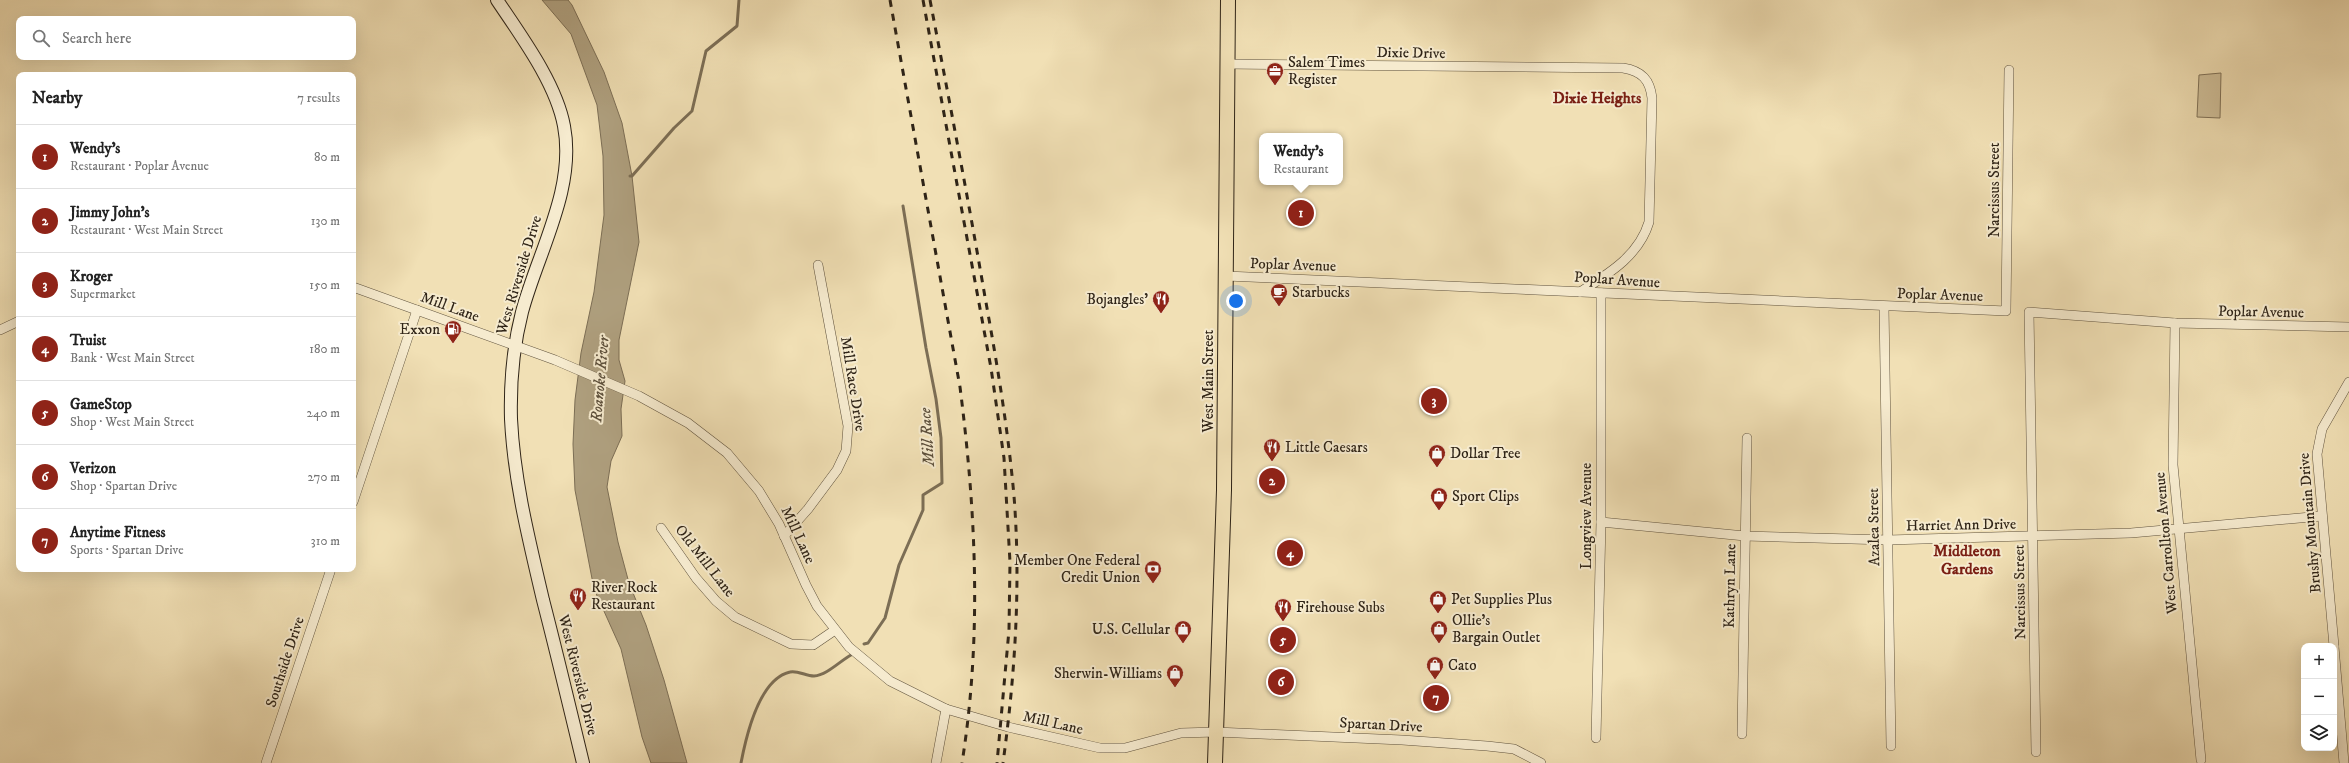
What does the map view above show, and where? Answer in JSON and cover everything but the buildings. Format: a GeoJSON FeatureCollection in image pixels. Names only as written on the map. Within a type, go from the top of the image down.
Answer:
{"type":"FeatureCollection","features":[{"type":"Feature","properties":{"kind":"main road","name":"West Main Street"},"geometry":{"type":"LineString","coordinates":[[1215,763],[1224,490],[1228,0]]}},
{"type":"Feature","properties":{"kind":"street","name":"West Riverside Drive"},"geometry":{"type":"LineString","coordinates":[[497,0],[551,90],[564,125],[566,142],[567,158],[563,184],[522,310],[514,346],[512,368],[512,419],[518,491],[530,548],[584,763]]}},
{"type":"Feature","properties":{"kind":"street","name":"Dixie Drive"},"geometry":{"type":"LineString","coordinates":[[1228,64],[1594,68],[1632,69],[1640,73],[1649,82],[1652,98],[1651,200],[1649,222],[1640,244],[1615,268],[1580,292]]}},
{"type":"Feature","properties":{"kind":"street","name":"Narcissus Street"},"geometry":{"type":"LineString","coordinates":[[2006,311],[2009,70]]}},
{"type":"Feature","properties":{"kind":"street","name":"Mill Race Drive"},"geometry":{"type":"LineString","coordinates":[[784,536],[831,480],[846,451],[848,426],[818,265]]}},
{"type":"Feature","properties":{"kind":"street","name":"Poplar Avenue"},"geometry":{"type":"LineString","coordinates":[[1226,276],[1884,307],[2006,311]]}},
{"type":"Feature","properties":{"kind":"street","name":"Mill Lane"},"geometry":{"type":"LineString","coordinates":[[356,288],[555,360],[628,391],[688,423],[727,453],[759,491],[784,536],[806,585],[835,630],[852,650],[890,681],[946,709],[1008,727],[1100,748],[1126,748],[1181,733],[1216,732]]}},
{"type":"Feature","properties":{"kind":"street","name":"Longview Avenue"},"geometry":{"type":"LineString","coordinates":[[1596,738],[1601,522],[1601,293]]}},
{"type":"Feature","properties":{"kind":"street","name":"Azalea Street"},"geometry":{"type":"LineString","coordinates":[[1884,307],[1891,746]]}},
{"type":"Feature","properties":{"kind":"street"},"geometry":{"type":"LineString","coordinates":[[356,493],[417,310]]}},
{"type":"Feature","properties":{"kind":"street","name":"Poplar Avenue"},"geometry":{"type":"LineString","coordinates":[[2029,312],[2175,323],[2349,327]]}},
{"type":"Feature","properties":{"kind":"street","name":"Narcissus Street"},"geometry":{"type":"LineString","coordinates":[[2029,312],[2036,752]]}},
{"type":"Feature","properties":{"kind":"street"},"geometry":{"type":"LineString","coordinates":[[0,330],[16,322]]}},
{"type":"Feature","properties":{"kind":"street","name":"West Carrollton Avenue"},"geometry":{"type":"LineString","coordinates":[[2175,323],[2173,450],[2201,760]]}},
{"type":"Feature","properties":{"kind":"street","name":"Brushy Mountain Drive"},"geometry":{"type":"LineString","coordinates":[[2334,643],[2317,454],[2318,441],[2322,429],[2349,382]]}},
{"type":"Feature","properties":{"kind":"street","name":"Kathryn Lane"},"geometry":{"type":"LineString","coordinates":[[1742,734],[1747,438]]}},
{"type":"Feature","properties":{"kind":"street","name":"Harriet Ann Drive"},"geometry":{"type":"LineString","coordinates":[[1601,522],[1745,536],[1888,540],[2131,533],[2322,516]]}},
{"type":"Feature","properties":{"kind":"street","name":"Old Mill Lane"},"geometry":{"type":"LineString","coordinates":[[661,528],[696,578],[716,601],[735,617],[791,644],[814,645],[835,630]]}},
{"type":"Feature","properties":{"kind":"street","name":"Southside Drive"},"geometry":{"type":"LineString","coordinates":[[266,763],[330,572]]}},
{"type":"Feature","properties":{"kind":"street","name":"Brushy Mountain Drive"},"geometry":{"type":"LineString","coordinates":[[2337,679],[2344,763]]}},
{"type":"Feature","properties":{"kind":"street"},"geometry":{"type":"LineString","coordinates":[[936,763],[946,709]]}},
{"type":"Feature","properties":{"kind":"street","name":"Spartan Drive"},"geometry":{"type":"LineString","coordinates":[[1216,732],[1402,740],[1488,746],[1514,749],[1542,763]]}},
{"type":"Feature","properties":{"kind":"shaded area"},"geometry":{"type":"Polygon","coordinates":[[[2221,73],[2220,118],[2197,117],[2199,75],[2221,73]]]}},
{"type":"Feature","properties":{"kind":"water","name":"Roanoke River"},"geometry":{"type":"Polygon","coordinates":[[[542,0],[568,0],[572,5],[604,72],[622,123],[632,176],[639,242],[619,340],[619,360],[625,381],[621,409],[622,436],[611,461],[607,487],[618,542],[629,583],[646,625],[664,680],[687,763],[651,763],[642,737],[621,649],[594,589],[575,490],[573,444],[575,400],[581,353],[594,292],[604,215],[603,156],[597,105],[571,34],[542,0]]]}},
{"type":"Feature","properties":{"kind":"waterway"},"geometry":{"type":"LineString","coordinates":[[630,176],[632,176],[674,128],[692,111],[706,51],[737,26],[739,0]]}},
{"type":"Feature","properties":{"kind":"waterway","name":"Mill Race"},"geometry":{"type":"LineString","coordinates":[[864,644],[868,643],[885,618],[899,565],[923,510],[923,495],[942,483],[941,438],[936,399],[926,348],[903,206]]}},
{"type":"Feature","properties":{"kind":"waterway","name":"Mill Race"},"geometry":{"type":"LineString","coordinates":[[741,763],[746,739],[756,710],[762,697],[779,677],[790,672],[811,676],[819,675],[851,655]]}},
{"type":"Feature","properties":{"kind":"railway"},"geometry":{"type":"LineString","coordinates":[[890,0],[960,387],[966,434],[973,528],[974,622],[972,669],[962,763]]}},
{"type":"Feature","properties":{"kind":"railway"},"geometry":{"type":"LineString","coordinates":[[923,0],[991,368],[1004,458],[1010,562],[1009,630],[997,763]]}},
{"type":"Feature","properties":{"kind":"railway"},"geometry":{"type":"LineString","coordinates":[[930,0],[994,347],[1012,471],[1017,563],[1016,630],[1011,697],[1003,763]]}},
{"type":"Feature","properties":{"kind":"place","name":"Salem Times Register"},"geometry":{"type":"Point","coordinates":[1275,86]}},
{"type":"Feature","properties":{"kind":"place","name":"Wendy's"},"geometry":{"type":"Point","coordinates":[1301,213]}},
{"type":"Feature","properties":{"kind":"place","name":"Starbucks"},"geometry":{"type":"Point","coordinates":[1279,307]}},
{"type":"Feature","properties":{"kind":"place","name":"Bojangles'"},"geometry":{"type":"Point","coordinates":[1161,314]}},
{"type":"Feature","properties":{"kind":"place","name":"Exxon"},"geometry":{"type":"Point","coordinates":[453,344]}},
{"type":"Feature","properties":{"kind":"place","name":"Kroger"},"geometry":{"type":"Point","coordinates":[1434,401]}},
{"type":"Feature","properties":{"kind":"place","name":"Little Caesars"},"geometry":{"type":"Point","coordinates":[1272,462]}},
{"type":"Feature","properties":{"kind":"place","name":"Dollar Tree"},"geometry":{"type":"Point","coordinates":[1437,468]}},
{"type":"Feature","properties":{"kind":"place","name":"Jimmy John's"},"geometry":{"type":"Point","coordinates":[1272,481]}},
{"type":"Feature","properties":{"kind":"place","name":"Sport Clips"},"geometry":{"type":"Point","coordinates":[1439,511]}},
{"type":"Feature","properties":{"kind":"place","name":"Truist"},"geometry":{"type":"Point","coordinates":[1290,553]}},
{"type":"Feature","properties":{"kind":"place","name":"Member One Federal Credit Union"},"geometry":{"type":"Point","coordinates":[1153,584]}},
{"type":"Feature","properties":{"kind":"place","name":"River Rock Restaurant"},"geometry":{"type":"Point","coordinates":[578,611]}},
{"type":"Feature","properties":{"kind":"place","name":"Pet Supplies Plus"},"geometry":{"type":"Point","coordinates":[1438,614]}},
{"type":"Feature","properties":{"kind":"place","name":"Firehouse Subs"},"geometry":{"type":"Point","coordinates":[1283,622]}},
{"type":"Feature","properties":{"kind":"place","name":"GameStop"},"geometry":{"type":"Point","coordinates":[1283,640]}},
{"type":"Feature","properties":{"kind":"place","name":"U.S. Cellular"},"geometry":{"type":"Point","coordinates":[1183,644]}},
{"type":"Feature","properties":{"kind":"place","name":"Ollie's Bargain Outlet"},"geometry":{"type":"Point","coordinates":[1439,644]}},
{"type":"Feature","properties":{"kind":"place","name":"Cato"},"geometry":{"type":"Point","coordinates":[1435,680]}},
{"type":"Feature","properties":{"kind":"place","name":"Verizon"},"geometry":{"type":"Point","coordinates":[1281,682]}},
{"type":"Feature","properties":{"kind":"place","name":"Sherwin-Williams"},"geometry":{"type":"Point","coordinates":[1175,688]}},
{"type":"Feature","properties":{"kind":"place","name":"Anytime Fitness"},"geometry":{"type":"Point","coordinates":[1436,698]}},
{"type":"Feature","properties":{"kind":"district","name":"Dixie Heights"},"geometry":{"type":"Point","coordinates":[1597,98]}},
{"type":"Feature","properties":{"kind":"district","name":"Middleton Gardens"},"geometry":{"type":"Point","coordinates":[1967,560]}}]}
